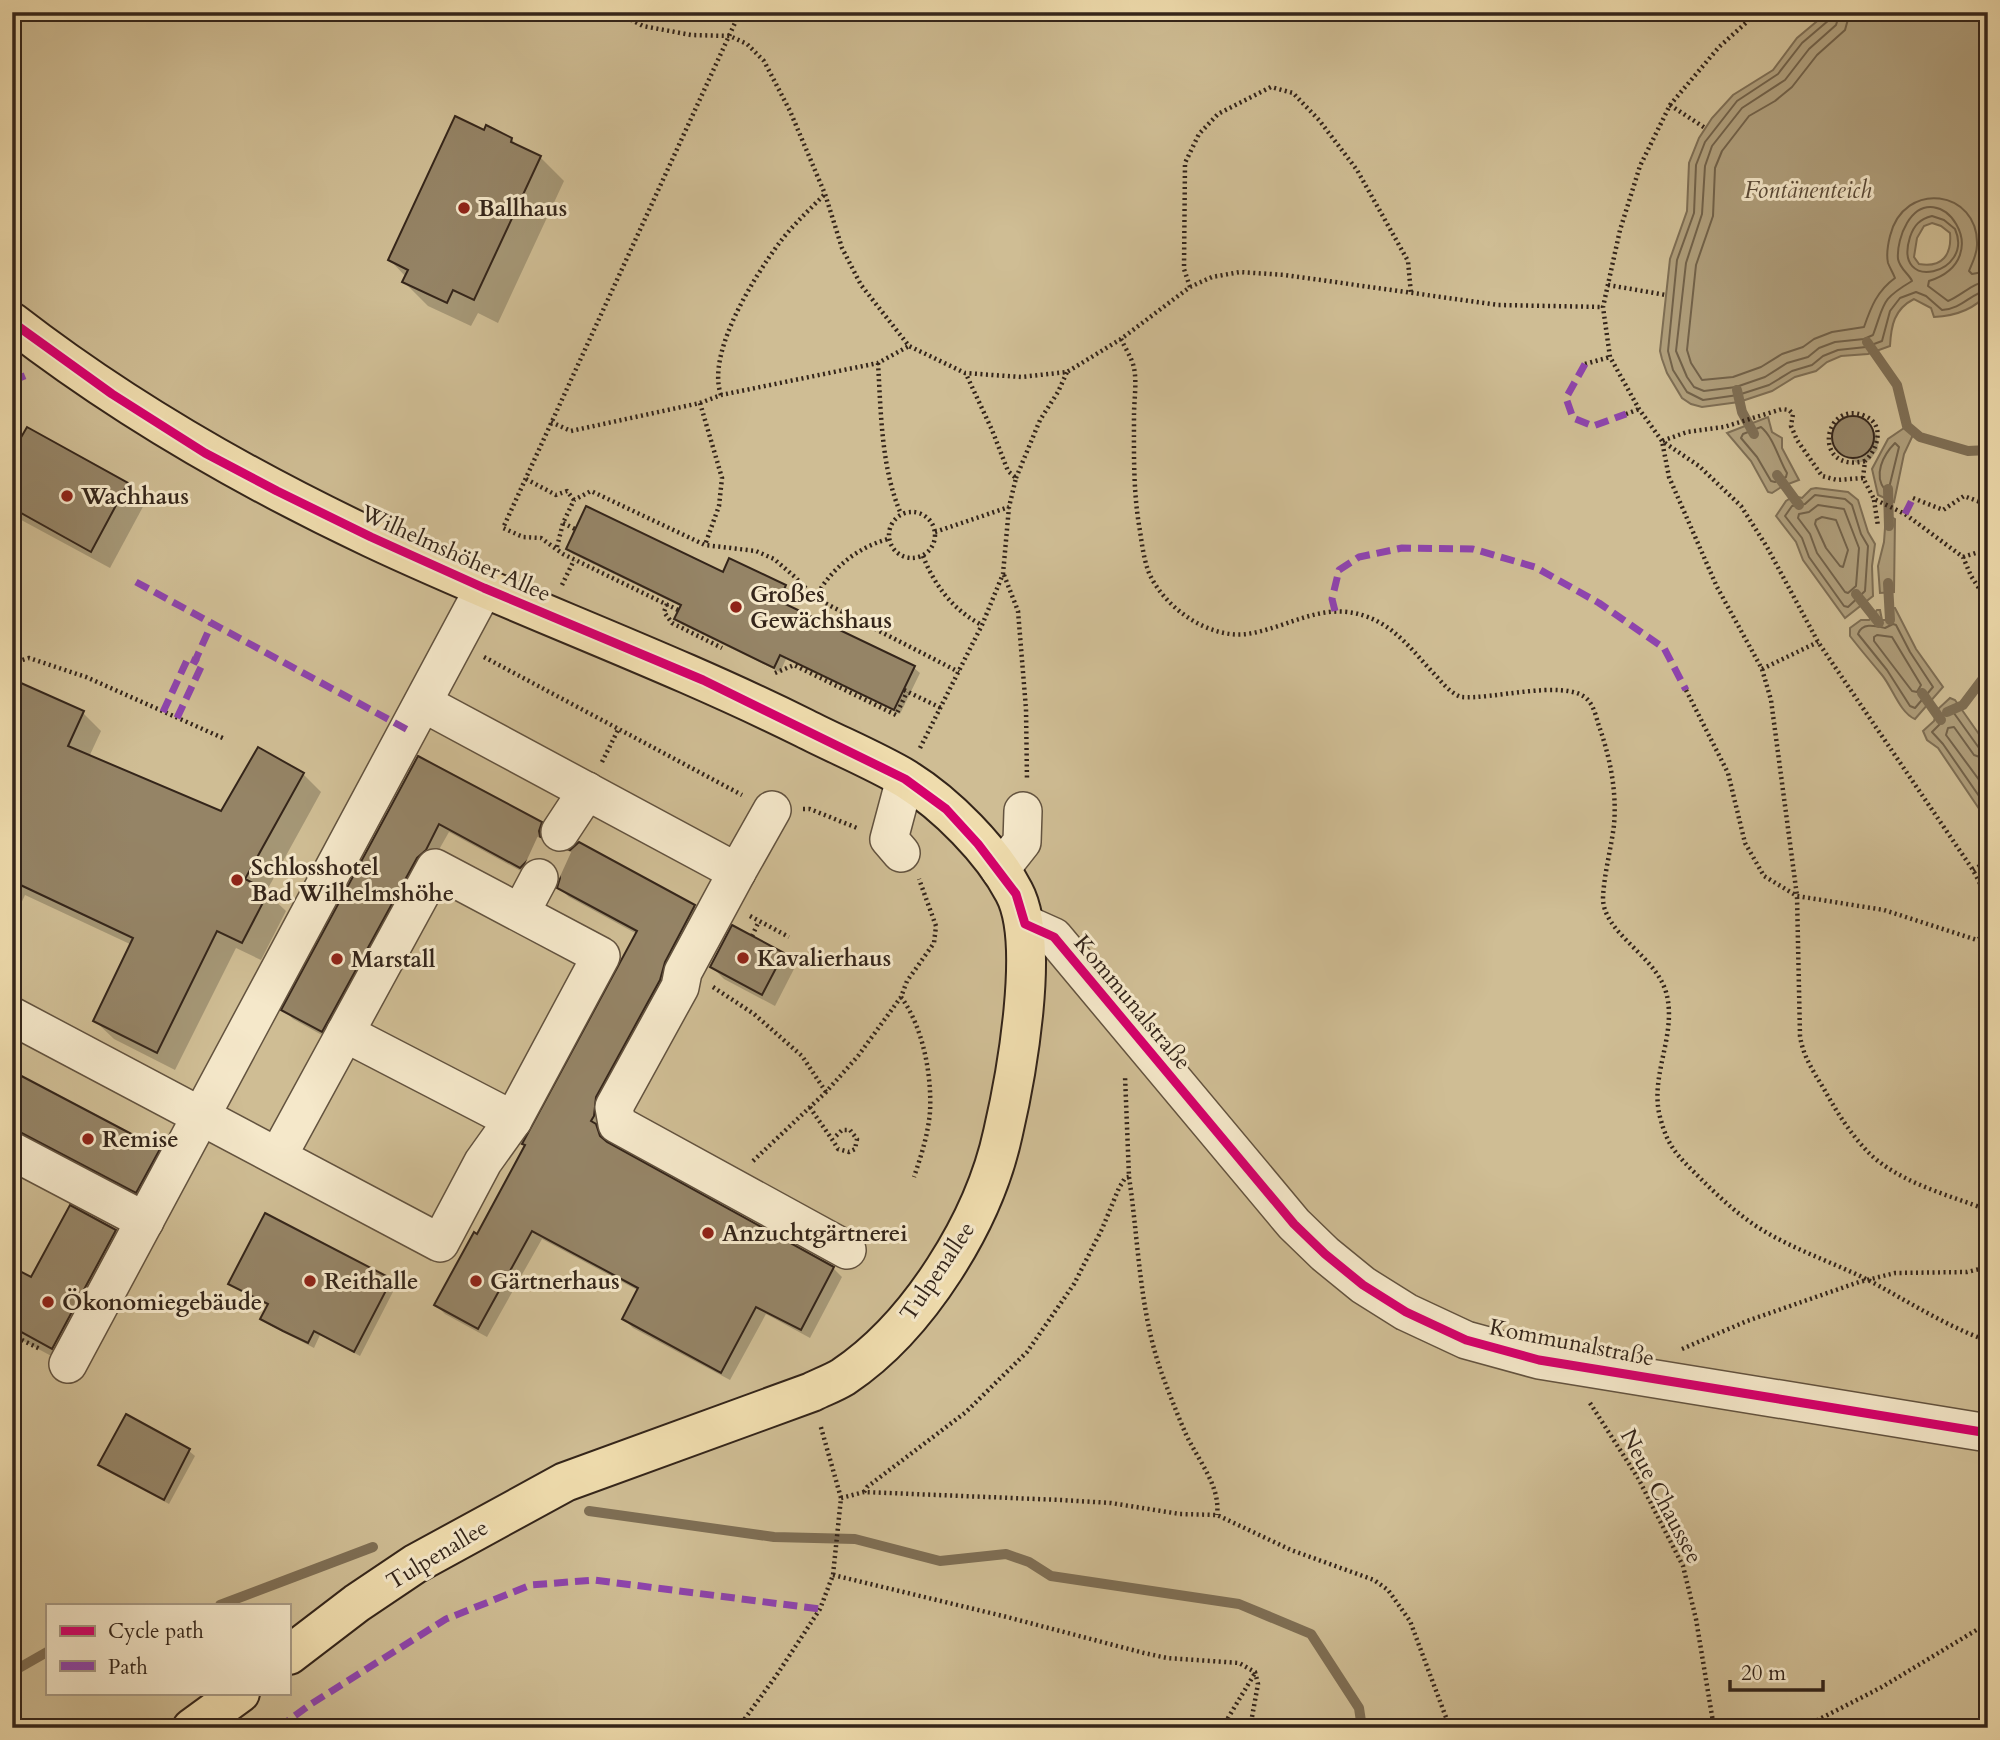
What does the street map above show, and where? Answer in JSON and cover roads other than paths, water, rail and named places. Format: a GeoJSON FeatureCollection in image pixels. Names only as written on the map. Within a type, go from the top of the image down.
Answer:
{"type":"FeatureCollection","features":[{"type":"Feature","properties":{"kind":"main road","name":"Wilhelmshöher Allee"},"geometry":{"type":"LineString","coordinates":[[12,322],[101,386],[205,453],[371,537],[484,589],[703,680],[905,779]]}},
{"type":"Feature","properties":{"kind":"main road","name":"Tulpenallee"},"geometry":{"type":"LineString","coordinates":[[290,1654],[357,1603],[415,1564],[565,1482],[812,1392],[840,1379],[866,1360],[907,1320],[934,1284],[961,1240],[998,1158],[1014,1083],[1023,1003],[1025,924],[1016,894],[1000,870],[946,809],[905,779]]}},
{"type":"Feature","properties":{"kind":"main road"},"geometry":{"type":"LineString","coordinates":[[192,1728],[239,1694]]}},
{"type":"Feature","properties":{"kind":"lane"},"geometry":{"type":"LineString","coordinates":[[68,1364],[484,589]]}},
{"type":"Feature","properties":{"kind":"lane"},"geometry":{"type":"LineString","coordinates":[[423,703],[587,791],[729,886]]}},
{"type":"Feature","properties":{"kind":"lane"},"geometry":{"type":"LineString","coordinates":[[895,846],[905,779]]}},
{"type":"Feature","properties":{"kind":"lane"},"geometry":{"type":"LineString","coordinates":[[561,832],[587,791]]}},
{"type":"Feature","properties":{"kind":"lane"},"geometry":{"type":"LineString","coordinates":[[759,804],[729,886],[683,972],[680,987],[614,1107],[617,1124],[847,1250]]}},
{"type":"Feature","properties":{"kind":"lane"},"geometry":{"type":"LineString","coordinates":[[1000,870],[1022,842],[1023,811]]}},
{"type":"Feature","properties":{"kind":"lane"},"geometry":{"type":"LineString","coordinates":[[12,1016],[440,1243],[483,1162],[513,1120],[601,956],[435,868],[278,1156]]}},
{"type":"Feature","properties":{"kind":"lane"},"geometry":{"type":"LineString","coordinates":[[521,912],[539,878]]}},
{"type":"Feature","properties":{"kind":"lane","name":"Kommunalstraße"},"geometry":{"type":"LineString","coordinates":[[1025,924],[1054,937],[1294,1224],[1363,1285],[1406,1312],[1466,1340],[1539,1360],[1988,1433]]}},
{"type":"Feature","properties":{"kind":"lane"},"geometry":{"type":"LineString","coordinates":[[345,1033],[513,1120]]}},
{"type":"Feature","properties":{"kind":"lane"},"geometry":{"type":"LineString","coordinates":[[12,1151],[145,1221]]}},
{"type":"Feature","properties":{"kind":"water","name":"Fontänenteich"},"geometry":{"type":"Polygon","coordinates":[[[1828,12],[1988,12],[1988,293],[1970,308],[1934,317],[1931,308],[1914,299],[1898,313],[1891,332],[1890,346],[1868,354],[1841,356],[1772,391],[1739,402],[1702,407],[1691,404],[1682,398],[1667,373],[1660,351],[1670,259],[1687,211],[1689,163],[1699,138],[1712,118],[1733,95],[1773,70],[1797,38],[1828,12]],[[1932,223],[1924,226],[1917,238],[1914,257],[1919,264],[1934,264],[1947,254],[1950,233],[1932,223]]]}},
{"type":"Feature","properties":{"kind":"water"},"geometry":{"type":"Polygon","coordinates":[[[1768,417],[1772,432],[1782,438],[1782,448],[1799,480],[1772,493],[1768,492],[1751,461],[1727,433],[1768,417]]]}},
{"type":"Feature","properties":{"kind":"water"},"geometry":{"type":"Polygon","coordinates":[[[1907,426],[1912,427],[1912,437],[1904,454],[1894,502],[1878,495],[1872,469],[1888,439],[1907,426]]]}},
{"type":"Feature","properties":{"kind":"water"},"geometry":{"type":"Polygon","coordinates":[[[1816,488],[1848,492],[1858,500],[1868,532],[1875,544],[1872,566],[1873,596],[1845,618],[1803,560],[1796,542],[1776,516],[1786,501],[1794,496],[1802,498],[1816,488]]]}},
{"type":"Feature","properties":{"kind":"water"},"geometry":{"type":"Polygon","coordinates":[[[1886,514],[1895,519],[1894,592],[1880,593],[1878,566],[1884,542],[1886,514]]]}},
{"type":"Feature","properties":{"kind":"water"},"geometry":{"type":"Polygon","coordinates":[[[1889,608],[1895,608],[1916,649],[1943,687],[1915,719],[1901,706],[1882,675],[1850,636],[1850,628],[1861,620],[1869,620],[1877,610],[1880,610],[1882,620],[1886,620],[1889,608]]]}},
{"type":"Feature","properties":{"kind":"water"},"geometry":{"type":"Polygon","coordinates":[[[1950,698],[1955,700],[1988,747],[1988,822],[1938,748],[1927,740],[1923,731],[1934,721],[1937,710],[1950,698]]]}},
{"type":"Feature","properties":{"kind":"waterway"},"geometry":{"type":"LineString","coordinates":[[1867,342],[1897,385],[1907,426],[1920,437],[1968,451],[1988,450]]}},
{"type":"Feature","properties":{"kind":"waterway"},"geometry":{"type":"LineString","coordinates":[[1737,390],[1742,412],[1754,434]]}},
{"type":"Feature","properties":{"kind":"waterway"},"geometry":{"type":"LineString","coordinates":[[1777,475],[1799,505]]}},
{"type":"Feature","properties":{"kind":"waterway"},"geometry":{"type":"LineString","coordinates":[[1888,489],[1889,526]]}},
{"type":"Feature","properties":{"kind":"waterway"},"geometry":{"type":"LineString","coordinates":[[1888,583],[1890,620]]}},
{"type":"Feature","properties":{"kind":"waterway"},"geometry":{"type":"LineString","coordinates":[[1856,594],[1879,623]]}},
{"type":"Feature","properties":{"kind":"waterway"},"geometry":{"type":"LineString","coordinates":[[1947,712],[1963,705],[1988,672]]}},
{"type":"Feature","properties":{"kind":"waterway"},"geometry":{"type":"LineString","coordinates":[[1922,693],[1941,720]]}},
{"type":"Feature","properties":{"kind":"waterway"},"geometry":{"type":"LineString","coordinates":[[589,1511],[774,1537],[855,1539],[940,1561],[1006,1554],[1029,1562],[1051,1576],[1239,1604],[1311,1634],[1359,1708],[1362,1728]]}},
{"type":"Feature","properties":{"kind":"waterway"},"geometry":{"type":"LineString","coordinates":[[223,1604],[373,1547]]}},
{"type":"Feature","properties":{"kind":"waterway"},"geometry":{"type":"LineString","coordinates":[[12,1672],[46,1653]]}},
{"type":"Feature","properties":{"kind":"tunnel"},"geometry":{"type":"LineString","coordinates":[[539,878],[560,832]]}},
{"type":"Feature","properties":{"kind":"place","name":"Ballhaus"},"geometry":{"type":"Point","coordinates":[464,208]}},
{"type":"Feature","properties":{"kind":"place","name":"Wachhaus"},"geometry":{"type":"Point","coordinates":[67,496]}},
{"type":"Feature","properties":{"kind":"place","name":"Großes Gewächshaus"},"geometry":{"type":"Point","coordinates":[736,607]}},
{"type":"Feature","properties":{"kind":"place","name":"Schlosshotel Bad Wilhelmshöhe"},"geometry":{"type":"Point","coordinates":[237,880]}},
{"type":"Feature","properties":{"kind":"place","name":"Kavalierhaus"},"geometry":{"type":"Point","coordinates":[743,958]}},
{"type":"Feature","properties":{"kind":"place","name":"Marstall"},"geometry":{"type":"Point","coordinates":[337,959]}},
{"type":"Feature","properties":{"kind":"place","name":"Remise"},"geometry":{"type":"Point","coordinates":[88,1139]}},
{"type":"Feature","properties":{"kind":"place","name":"Anzuchtgärtnerei"},"geometry":{"type":"Point","coordinates":[708,1233]}},
{"type":"Feature","properties":{"kind":"place","name":"Reithalle"},"geometry":{"type":"Point","coordinates":[310,1281]}},
{"type":"Feature","properties":{"kind":"place","name":"Gärtnerhaus"},"geometry":{"type":"Point","coordinates":[476,1281]}},
{"type":"Feature","properties":{"kind":"place","name":"Ökonomiegebäude"},"geometry":{"type":"Point","coordinates":[48,1302]}}]}
